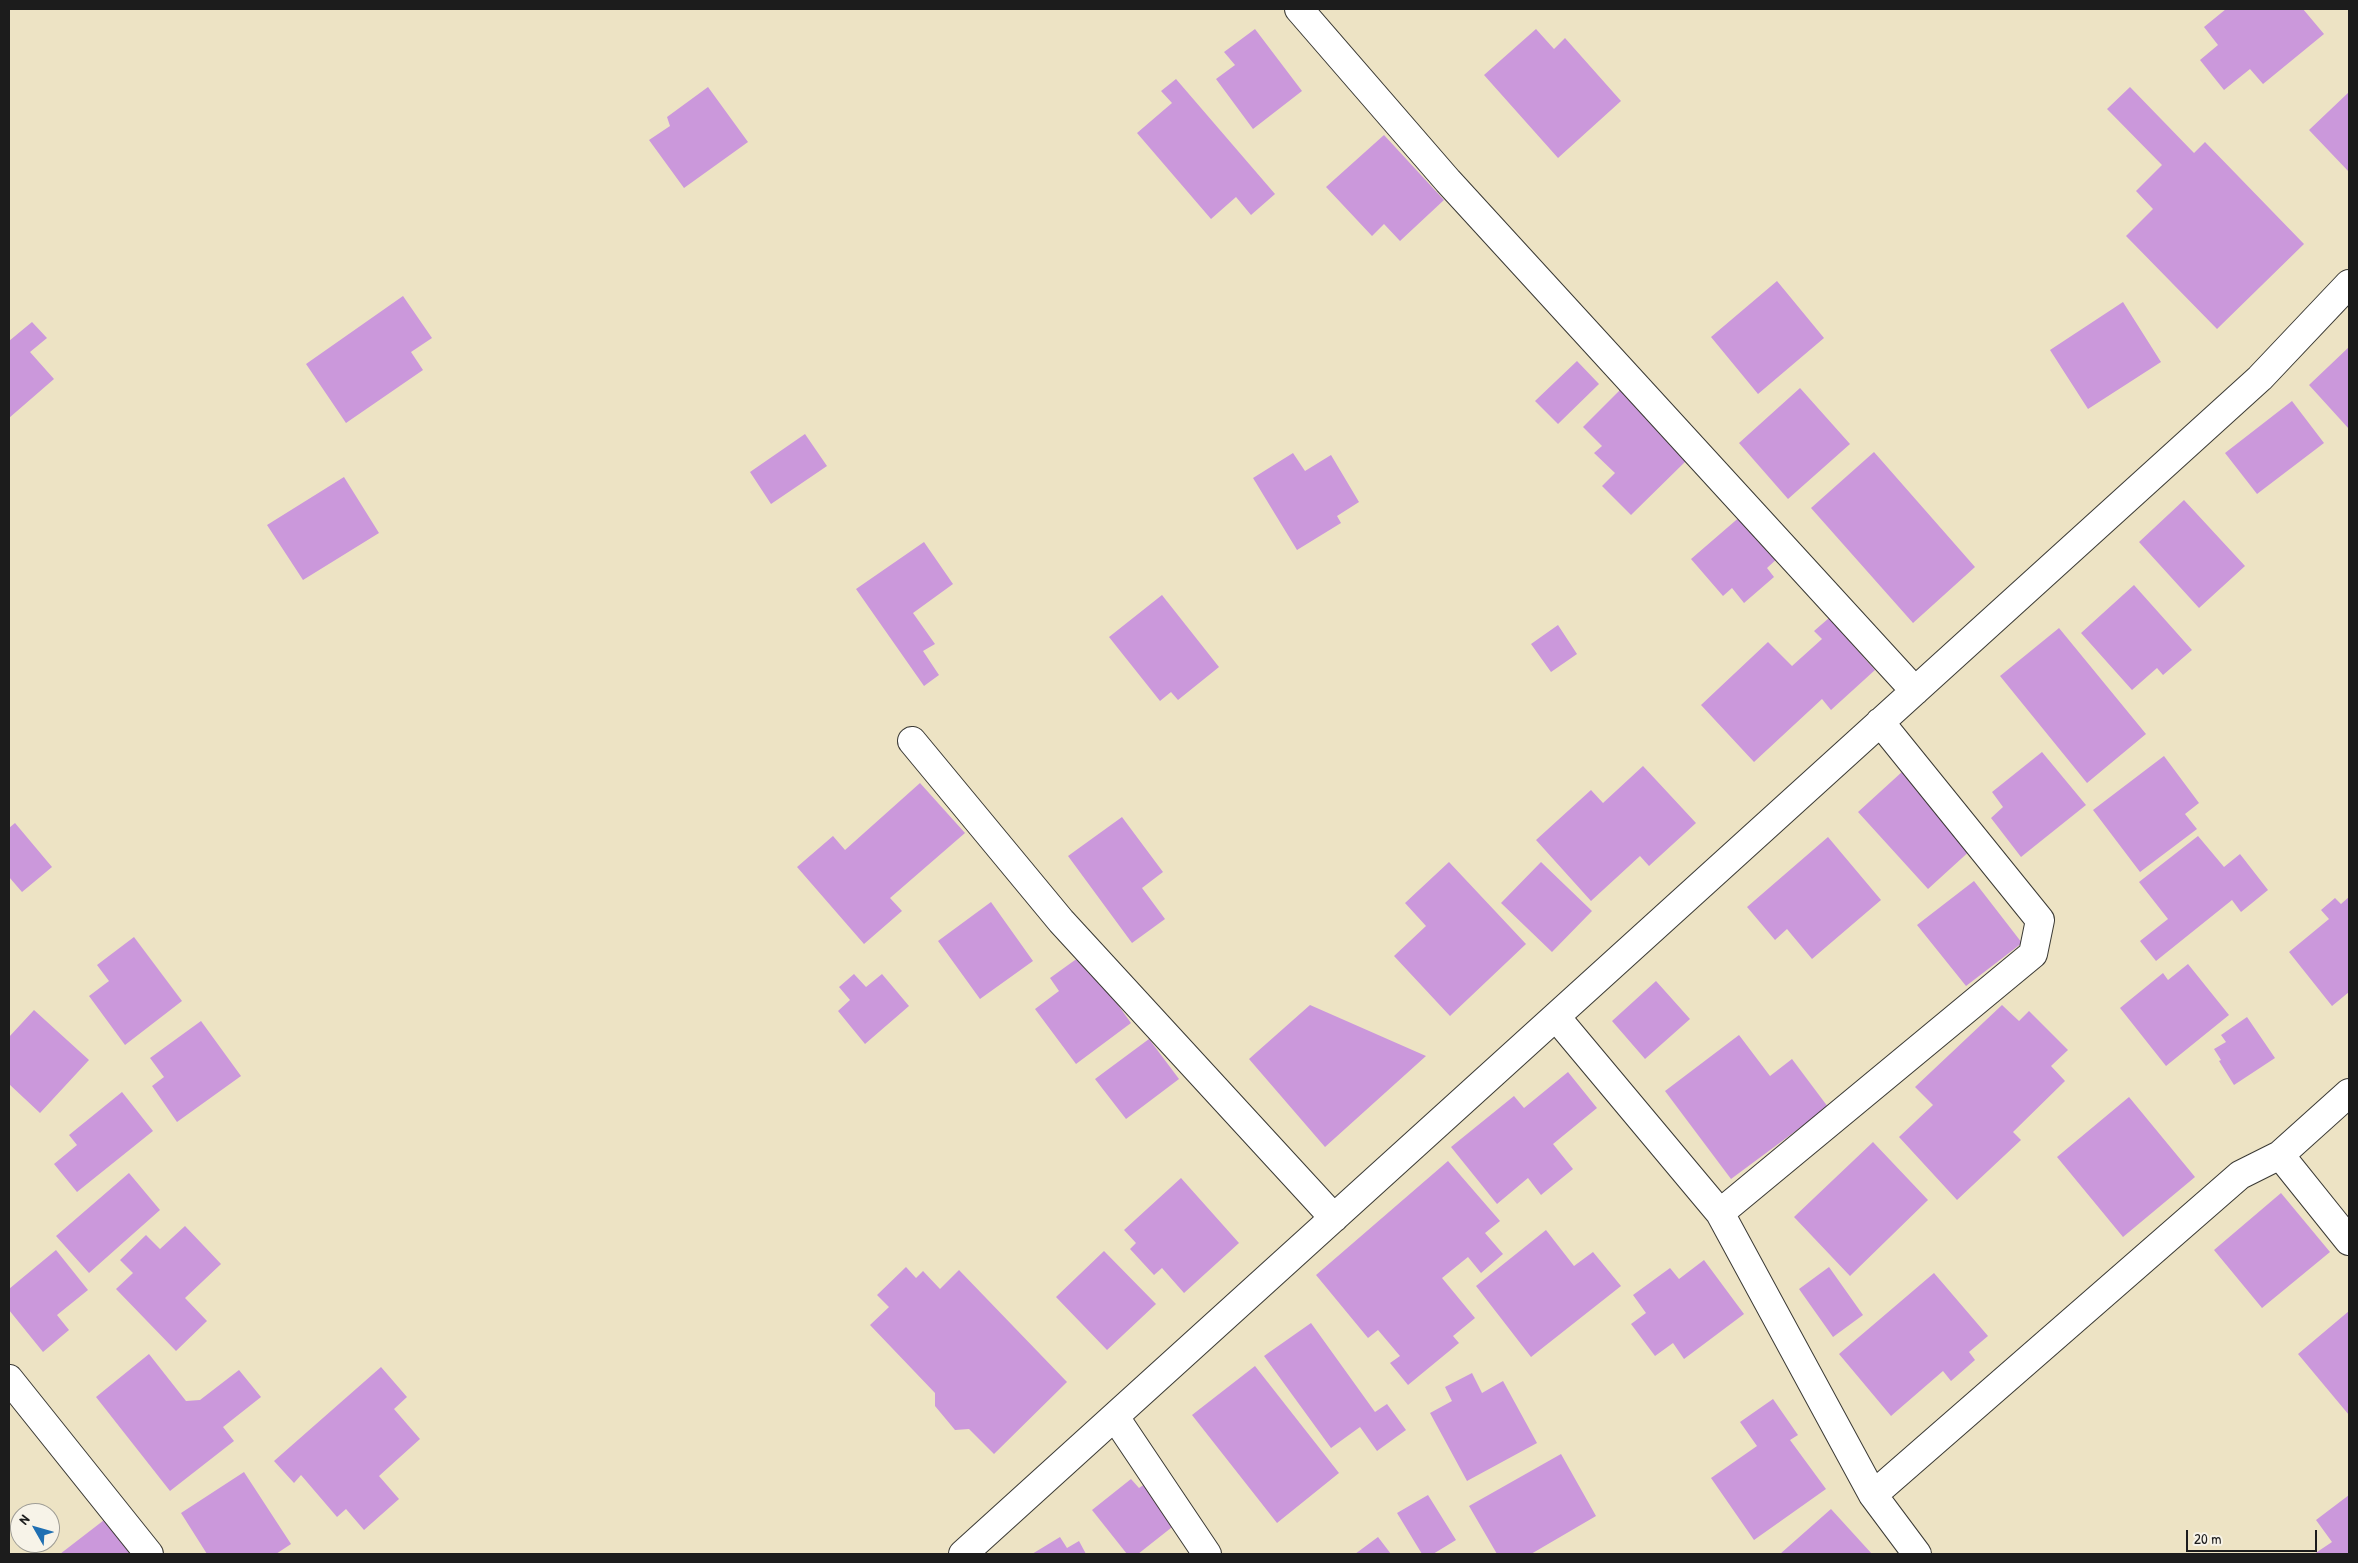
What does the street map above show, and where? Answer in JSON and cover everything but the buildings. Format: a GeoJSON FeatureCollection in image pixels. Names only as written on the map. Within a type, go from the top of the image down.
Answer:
{"type":"FeatureCollection","features":[{"type":"Feature","properties":{"kind":"street"},"geometry":{"type":"LineString","coordinates":[[1299,9],[1448,181],[1915,691]]}},
{"type":"Feature","properties":{"kind":"street"},"geometry":{"type":"LineString","coordinates":[[963,1554],[2260,378],[2349,284]]}},
{"type":"Feature","properties":{"kind":"street"},"geometry":{"type":"LineString","coordinates":[[1720,1213],[2033,954],[2040,920],[1880,722]]}},
{"type":"Feature","properties":{"kind":"street"},"geometry":{"type":"LineString","coordinates":[[912,742],[1060,921],[1334,1218]]}},
{"type":"Feature","properties":{"kind":"street"},"geometry":{"type":"LineString","coordinates":[[1556,1017],[1720,1213],[1873,1495],[1917,1554]]}},
{"type":"Feature","properties":{"kind":"street"},"geometry":{"type":"LineString","coordinates":[[1873,1495],[2240,1175],[2280,1155],[2349,1093]]}},
{"type":"Feature","properties":{"kind":"street"},"geometry":{"type":"LineString","coordinates":[[2280,1155],[2349,1241]]}},
{"type":"Feature","properties":{"kind":"street"},"geometry":{"type":"LineString","coordinates":[[9,1379],[149,1554]]}},
{"type":"Feature","properties":{"kind":"street"},"geometry":{"type":"LineString","coordinates":[[1115,1417],[1207,1554]]}}]}
